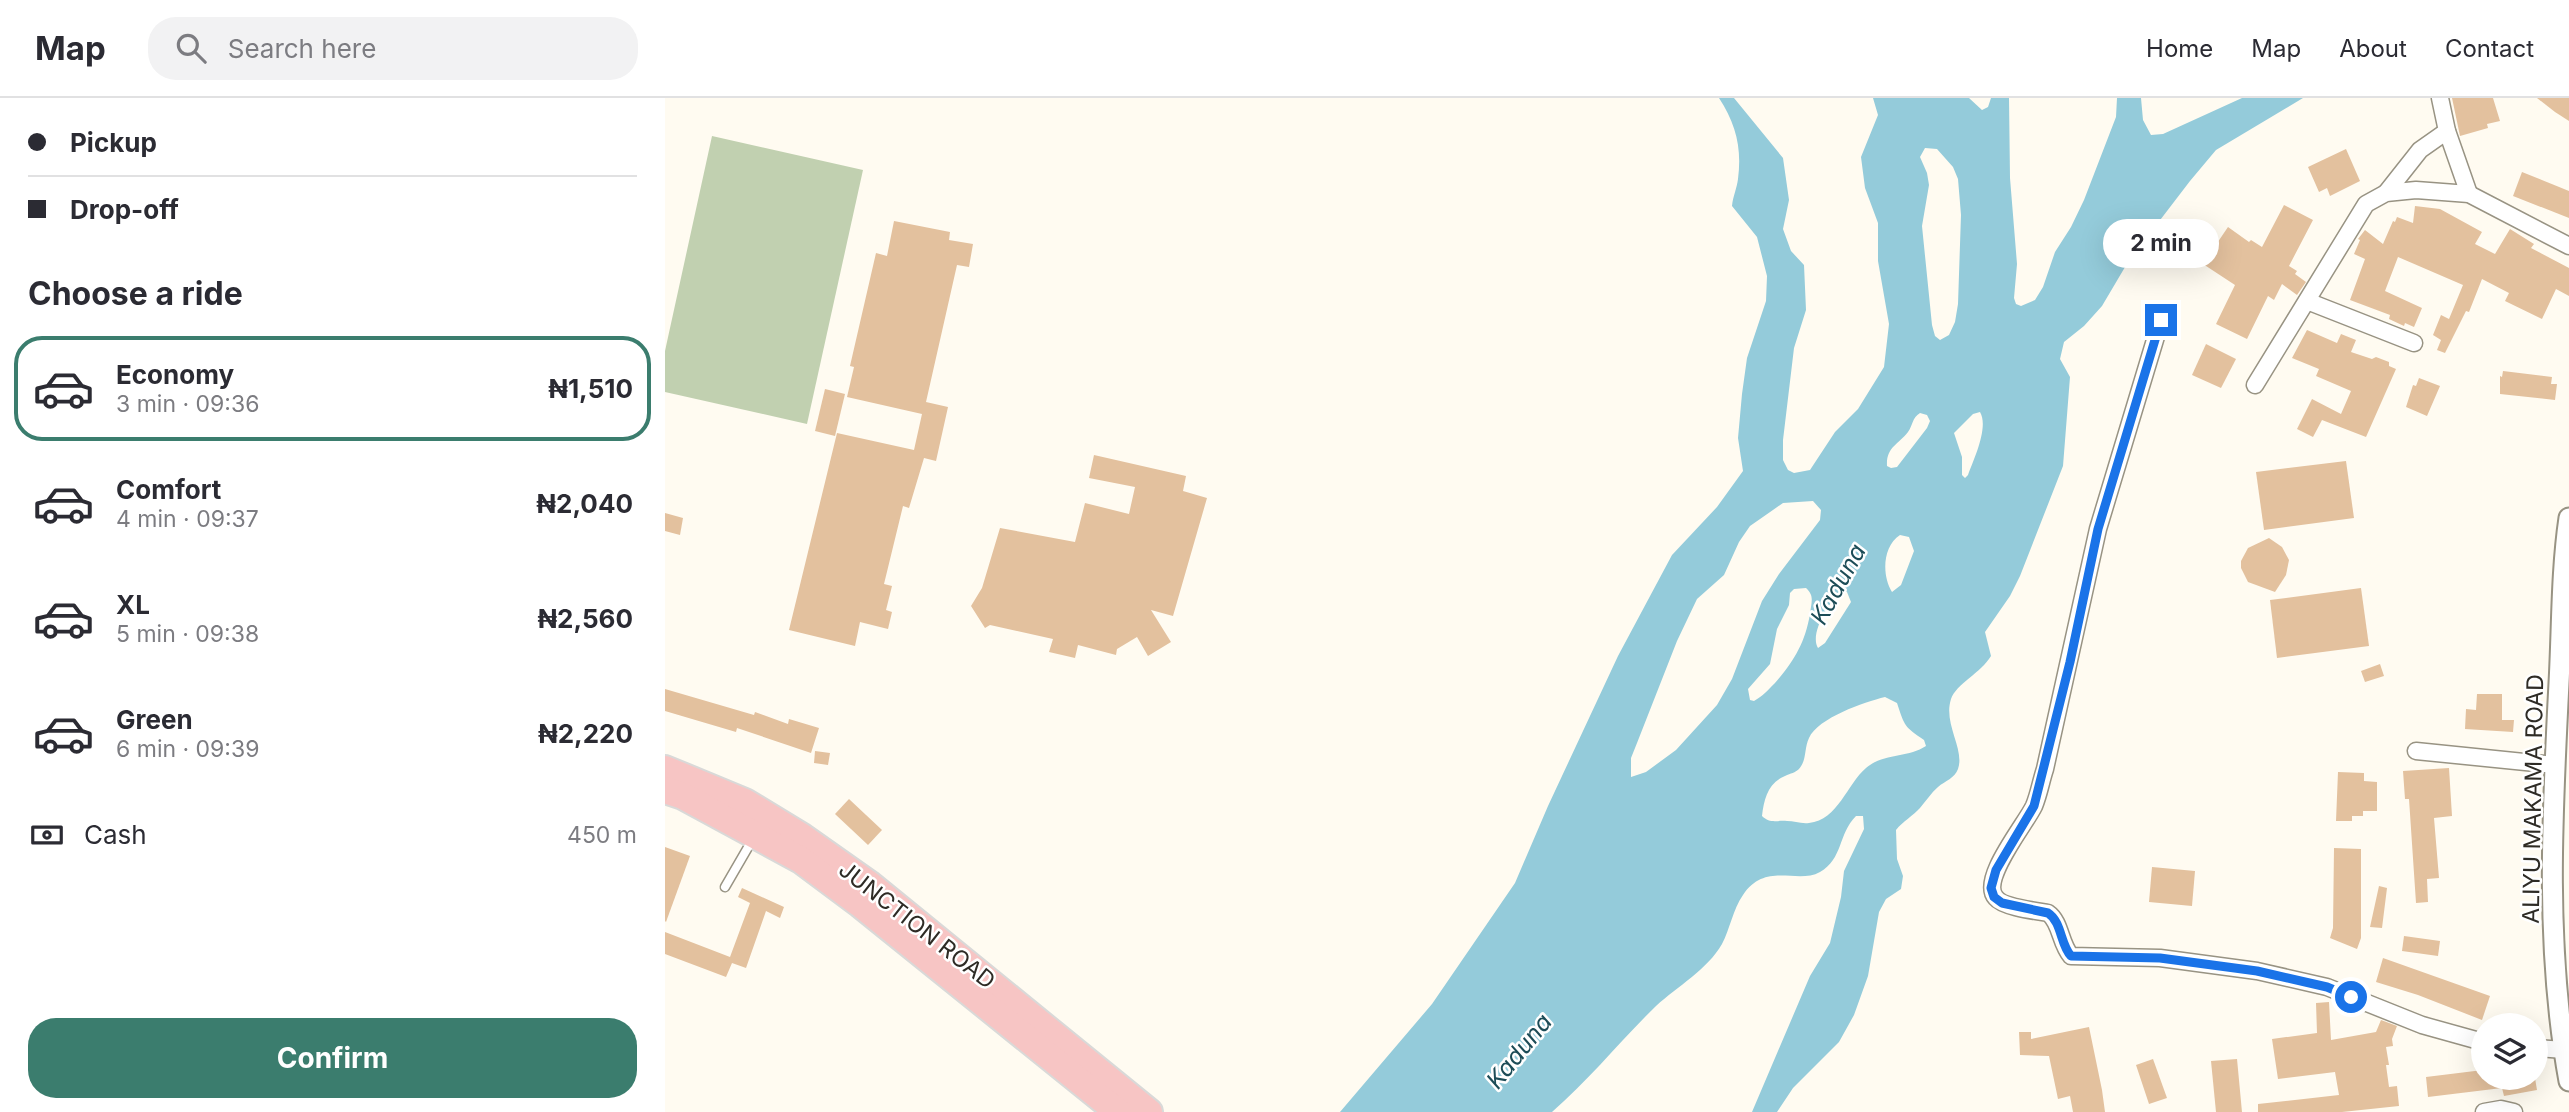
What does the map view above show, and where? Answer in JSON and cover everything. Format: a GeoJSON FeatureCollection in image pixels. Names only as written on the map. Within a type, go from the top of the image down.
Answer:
{"type":"FeatureCollection","features":[{"type":"Feature","properties":{"kind":"main road","name":"JUNCTION ROAD"},"geometry":{"type":"LineString","coordinates":[[665,769],[745,802],[801,836],[857,876],[1149,1112]]}},
{"type":"Feature","properties":{"kind":"main road","name":"JUNCTION ROAD"},"geometry":{"type":"LineString","coordinates":[[665,790],[683,796],[801,860],[860,904],[1118,1112]]}},
{"type":"Feature","properties":{"kind":"street"},"geometry":{"type":"LineString","coordinates":[[2440,98],[2447,131],[2469,194]]}},
{"type":"Feature","properties":{"kind":"street"},"geometry":{"type":"LineString","coordinates":[[2255,385],[2367,204],[2386,193],[2420,150],[2447,131]]}},
{"type":"Feature","properties":{"kind":"street"},"geometry":{"type":"LineString","coordinates":[[2386,193],[2416,190],[2469,194],[2569,246]]}},
{"type":"Feature","properties":{"kind":"street"},"geometry":{"type":"LineString","coordinates":[[2307,301],[2414,343]]}},
{"type":"Feature","properties":{"kind":"street"},"geometry":{"type":"LineString","coordinates":[[2161,320],[2098,529],[2045,769],[2034,806],[1996,870],[1991,888],[1994,897],[2002,903],[2048,913],[2054,917],[2066,950],[2071,956],[2160,958],[2257,971],[2327,987],[2422,1025],[2471,1039]]}},
{"type":"Feature","properties":{"kind":"street","name":"ALIYU MAKAMA ROAD"},"geometry":{"type":"LineString","coordinates":[[2569,518],[2552,829],[2562,920],[2564,1051],[2569,1081]]}},
{"type":"Feature","properties":{"kind":"street"},"geometry":{"type":"LineString","coordinates":[[2416,751],[2555,765]]}},
{"type":"Feature","properties":{"kind":"street"},"geometry":{"type":"LineString","coordinates":[[2548,1049],[2564,1051]]}},
{"type":"Feature","properties":{"kind":"street"},"geometry":{"type":"LineString","coordinates":[[2484,1112],[2501,1109],[2514,1112]]}},
{"type":"Feature","properties":{"kind":"lane"},"geometry":{"type":"LineString","coordinates":[[725,887],[755,834]]}},
{"type":"Feature","properties":{"kind":"green space"},"geometry":{"type":"Polygon","coordinates":[[[712,136],[863,170],[807,424],[665,392],[665,351],[712,136]]]}},
{"type":"Feature","properties":{"kind":"water","name":"Kaduna"},"geometry":{"type":"Polygon","coordinates":[[[1719,98],[1734,98],[1783,158],[1789,200],[1783,229],[1791,251],[1804,265],[1806,310],[1794,348],[1783,440],[1783,460],[1788,470],[1794,473],[1810,470],[1835,432],[1858,409],[1884,367],[1889,324],[1878,261],[1878,223],[1865,188],[1861,157],[1878,115],[1873,98],[1969,98],[1982,110],[1988,107],[1991,98],[2009,98],[2010,178],[2017,264],[2014,298],[2016,304],[2021,306],[2035,300],[2043,287],[2055,252],[2084,200],[2116,117],[2117,98],[2141,98],[2143,120],[2151,135],[2163,134],[2242,98],[2303,98],[2216,150],[2128,262],[2102,306],[2084,326],[2064,342],[2060,359],[2070,377],[2063,466],[2020,576],[2010,596],[1985,632],[1991,656],[1958,688],[1951,699],[1950,718],[1959,753],[1958,769],[1955,775],[1935,789],[1917,811],[1896,830],[1897,859],[1903,876],[1901,889],[1886,899],[1879,912],[1868,976],[1854,1015],[1839,1042],[1793,1088],[1777,1112],[1752,1112],[1810,976],[1830,943],[1844,871],[1864,829],[1863,816],[1856,816],[1850,823],[1833,860],[1820,872],[1801,876],[1771,876],[1752,885],[1743,895],[1716,953],[1656,1006],[1552,1112],[1340,1112],[1432,1004],[1515,883],[1618,656],[1672,555],[1717,507],[1743,471],[1738,438],[1742,394],[1747,358],[1766,301],[1767,276],[1757,237],[1732,206],[1738,179],[1739,157],[1734,127],[1719,98]],[[1925,148],[1920,157],[1929,185],[1922,226],[1932,325],[1935,336],[1940,340],[1949,335],[1955,322],[1961,215],[1958,179],[1953,167],[1937,149],[1925,148]],[[1980,412],[1973,414],[1954,433],[1962,457],[1962,475],[1965,478],[1980,443],[1983,426],[1980,412]],[[1920,413],[1908,432],[1888,454],[1887,466],[1897,467],[1927,428],[1930,421],[1927,415],[1920,413]],[[1813,501],[1783,503],[1750,526],[1739,542],[1724,575],[1697,599],[1677,641],[1631,758],[1631,777],[1646,772],[1676,750],[1717,705],[1732,679],[1762,601],[1820,520],[1821,510],[1813,501]],[[1900,535],[1890,547],[1885,570],[1892,592],[1901,585],[1914,551],[1909,537],[1900,535]],[[1806,588],[1794,589],[1790,593],[1789,605],[1777,629],[1770,664],[1748,689],[1750,700],[1754,701],[1760,697],[1782,675],[1798,651],[1805,634],[1812,603],[1811,594],[1806,588]],[[1841,590],[1818,626],[1818,648],[1825,643],[1851,602],[1847,592],[1841,590]],[[1885,697],[1831,718],[1814,731],[1807,742],[1799,769],[1779,779],[1771,787],[1762,816],[1774,821],[1806,823],[1819,820],[1835,808],[1859,775],[1873,763],[1926,746],[1924,740],[1906,725],[1897,703],[1885,697]]]}},
{"type":"Feature","properties":{"kind":"building"},"geometry":{"type":"Polygon","coordinates":[[[2452,98],[2493,98],[2500,121],[2487,124],[2488,128],[2460,136],[2452,98]]]}},
{"type":"Feature","properties":{"kind":"building"},"geometry":{"type":"Polygon","coordinates":[[[2537,98],[2569,98],[2569,121],[2555,112],[2537,98]]]}},
{"type":"Feature","properties":{"kind":"building"},"geometry":{"type":"Polygon","coordinates":[[[2346,149],[2360,181],[2330,196],[2327,188],[2319,192],[2308,167],[2346,149]]]}},
{"type":"Feature","properties":{"kind":"building"},"geometry":{"type":"Polygon","coordinates":[[[2522,172],[2569,191],[2569,218],[2513,196],[2522,172]]]}},
{"type":"Feature","properties":{"kind":"building"},"geometry":{"type":"Polygon","coordinates":[[[2284,205],[2313,220],[2289,266],[2306,282],[2297,295],[2282,284],[2274,300],[2268,296],[2247,339],[2216,324],[2235,285],[2203,264],[2228,227],[2249,242],[2251,240],[2262,247],[2284,205]]]}},
{"type":"Feature","properties":{"kind":"building"},"geometry":{"type":"Polygon","coordinates":[[[2415,206],[2440,209],[2482,232],[2475,244],[2495,254],[2510,229],[2534,244],[2531,248],[2569,268],[2569,296],[2556,289],[2542,319],[2505,301],[2509,293],[2482,279],[2469,312],[2466,311],[2445,353],[2437,350],[2441,340],[2433,335],[2441,315],[2449,319],[2463,285],[2398,257],[2385,291],[2422,308],[2414,327],[2405,323],[2404,326],[2389,319],[2390,315],[2350,300],[2365,259],[2354,254],[2360,240],[2358,239],[2365,230],[2383,244],[2397,217],[2413,223],[2415,206]]]}},
{"type":"Feature","properties":{"kind":"building"},"geometry":{"type":"Polygon","coordinates":[[[894,221],[950,232],[949,240],[973,244],[969,267],[957,265],[926,402],[948,407],[936,461],[924,458],[909,508],[903,506],[884,584],[892,586],[886,610],[892,612],[888,629],[860,622],[855,646],[789,630],[837,433],[914,450],[922,414],[847,397],[854,367],[850,366],[876,253],[887,256],[894,221]]]}},
{"type":"Feature","properties":{"kind":"building"},"geometry":{"type":"Polygon","coordinates":[[[2307,330],[2337,343],[2341,334],[2356,340],[2351,352],[2372,359],[2376,357],[2389,362],[2389,366],[2396,369],[2366,437],[2322,420],[2313,437],[2297,429],[2312,399],[2341,414],[2351,391],[2316,376],[2319,369],[2292,358],[2307,330]]]}},
{"type":"Feature","properties":{"kind":"building"},"geometry":{"type":"Polygon","coordinates":[[[2206,344],[2236,359],[2221,388],[2192,375],[2206,344]]]}},
{"type":"Feature","properties":{"kind":"building"},"geometry":{"type":"Polygon","coordinates":[[[2503,371],[2552,377],[2551,384],[2557,384],[2555,400],[2500,394],[2500,376],[2502,377],[2503,371]]]}},
{"type":"Feature","properties":{"kind":"building"},"geometry":{"type":"Polygon","coordinates":[[[2419,378],[2440,386],[2427,416],[2406,407],[2413,385],[2416,386],[2419,378]]]}},
{"type":"Feature","properties":{"kind":"building"},"geometry":{"type":"Polygon","coordinates":[[[825,389],[845,394],[835,436],[815,431],[825,389]]]}},
{"type":"Feature","properties":{"kind":"building"},"geometry":{"type":"Polygon","coordinates":[[[1094,455],[1186,476],[1183,491],[1207,498],[1173,616],[1151,610],[1171,642],[1148,656],[1137,637],[1117,649],[1116,655],[1078,645],[1075,658],[1049,652],[1053,639],[990,625],[985,628],[971,606],[982,588],[1000,528],[1075,542],[1085,503],[1129,514],[1135,487],[1089,478],[1094,455]]]}},
{"type":"Feature","properties":{"kind":"building"},"geometry":{"type":"Polygon","coordinates":[[[2346,461],[2354,518],[2264,530],[2256,472],[2346,461]]]}},
{"type":"Feature","properties":{"kind":"building"},"geometry":{"type":"Polygon","coordinates":[[[665,513],[683,518],[680,535],[665,531],[665,513]]]}},
{"type":"Feature","properties":{"kind":"building"},"geometry":{"type":"Polygon","coordinates":[[[2269,538],[2282,547],[2289,560],[2286,575],[2275,592],[2248,582],[2241,568],[2241,561],[2248,548],[2269,538]]]}},
{"type":"Feature","properties":{"kind":"building"},"geometry":{"type":"Polygon","coordinates":[[[2361,588],[2369,646],[2277,658],[2270,600],[2361,588]]]}},
{"type":"Feature","properties":{"kind":"building"},"geometry":{"type":"Polygon","coordinates":[[[2380,664],[2384,676],[2365,682],[2361,671],[2380,664]]]}},
{"type":"Feature","properties":{"kind":"building"},"geometry":{"type":"Polygon","coordinates":[[[665,689],[754,715],[755,712],[788,724],[789,719],[819,728],[811,753],[737,728],[736,732],[665,711],[665,689]]]}},
{"type":"Feature","properties":{"kind":"building"},"geometry":{"type":"Polygon","coordinates":[[[2477,694],[2502,694],[2502,720],[2514,720],[2513,732],[2465,729],[2466,709],[2476,710],[2477,694]]]}},
{"type":"Feature","properties":{"kind":"building"},"geometry":{"type":"Polygon","coordinates":[[[815,751],[830,753],[828,765],[814,763],[815,751]]]}},
{"type":"Feature","properties":{"kind":"building"},"geometry":{"type":"Polygon","coordinates":[[[2449,768],[2452,816],[2434,818],[2439,878],[2427,879],[2428,902],[2416,903],[2409,799],[2405,799],[2403,771],[2449,768]]]}},
{"type":"Feature","properties":{"kind":"building"},"geometry":{"type":"Polygon","coordinates":[[[2338,772],[2364,773],[2364,781],[2377,782],[2377,811],[2363,811],[2363,816],[2352,816],[2352,821],[2336,821],[2338,772]]]}},
{"type":"Feature","properties":{"kind":"building"},"geometry":{"type":"Polygon","coordinates":[[[849,799],[882,830],[868,845],[835,814],[849,799]]]}},
{"type":"Feature","properties":{"kind":"building"},"geometry":{"type":"Polygon","coordinates":[[[665,847],[690,856],[666,922],[665,921],[665,847]]]}},
{"type":"Feature","properties":{"kind":"building"},"geometry":{"type":"Polygon","coordinates":[[[2334,848],[2361,849],[2361,938],[2357,949],[2330,938],[2333,928],[2334,848]]]}},
{"type":"Feature","properties":{"kind":"building"},"geometry":{"type":"Polygon","coordinates":[[[2152,867],[2195,871],[2192,906],[2149,902],[2152,867]]]}},
{"type":"Feature","properties":{"kind":"building"},"geometry":{"type":"Polygon","coordinates":[[[2379,886],[2387,888],[2382,928],[2370,927],[2379,886]]]}},
{"type":"Feature","properties":{"kind":"building"},"geometry":{"type":"Polygon","coordinates":[[[742,888],[784,907],[780,918],[766,911],[746,968],[732,963],[726,977],[665,954],[665,932],[730,957],[750,903],[738,897],[742,888]]]}},
{"type":"Feature","properties":{"kind":"building"},"geometry":{"type":"Polygon","coordinates":[[[2404,936],[2440,941],[2438,956],[2402,951],[2404,936]]]}},
{"type":"Feature","properties":{"kind":"building"},"geometry":{"type":"Polygon","coordinates":[[[2383,958],[2490,996],[2484,1013],[2471,1013],[2471,1016],[2376,982],[2383,958]]]}},
{"type":"Feature","properties":{"kind":"building"},"geometry":{"type":"Polygon","coordinates":[[[2329,1002],[2331,1040],[2376,1032],[2381,1020],[2397,1026],[2392,1039],[2393,1046],[2386,1047],[2389,1065],[2386,1065],[2389,1087],[2397,1086],[2399,1106],[2342,1112],[2258,1112],[2258,1104],[2339,1095],[2335,1072],[2278,1079],[2272,1039],[2317,1033],[2316,1003],[2329,1002]]]}},
{"type":"Feature","properties":{"kind":"building"},"geometry":{"type":"Polygon","coordinates":[[[2089,1027],[2105,1112],[2073,1112],[2070,1096],[2058,1099],[2049,1056],[2020,1055],[2019,1032],[2031,1032],[2031,1039],[2089,1027]]]}},
{"type":"Feature","properties":{"kind":"building"},"geometry":{"type":"Polygon","coordinates":[[[2153,1059],[2167,1098],[2149,1104],[2136,1065],[2153,1059]]]}},
{"type":"Feature","properties":{"kind":"building"},"geometry":{"type":"Polygon","coordinates":[[[2237,1059],[2242,1112],[2216,1112],[2211,1061],[2237,1059]]]}},
{"type":"Feature","properties":{"kind":"building"},"geometry":{"type":"Polygon","coordinates":[[[2471,1071],[2471,1090],[2486,1090],[2428,1097],[2426,1077],[2471,1071]]]}},
{"type":"Feature","properties":{"kind":"building"},"geometry":{"type":"Polygon","coordinates":[[[2502,1090],[2537,1090],[2504,1096],[2502,1090]]]}},
{"type":"Feature","properties":{"kind":"route"},"geometry":{"type":"LineString","coordinates":[[2161,320],[2098,529],[2070,662],[2034,806],[1996,870],[1991,888],[1994,897],[2002,903],[2048,913],[2054,917],[2066,950],[2071,956],[2160,958],[2257,971],[2327,987],[2351,997]]}}]}
